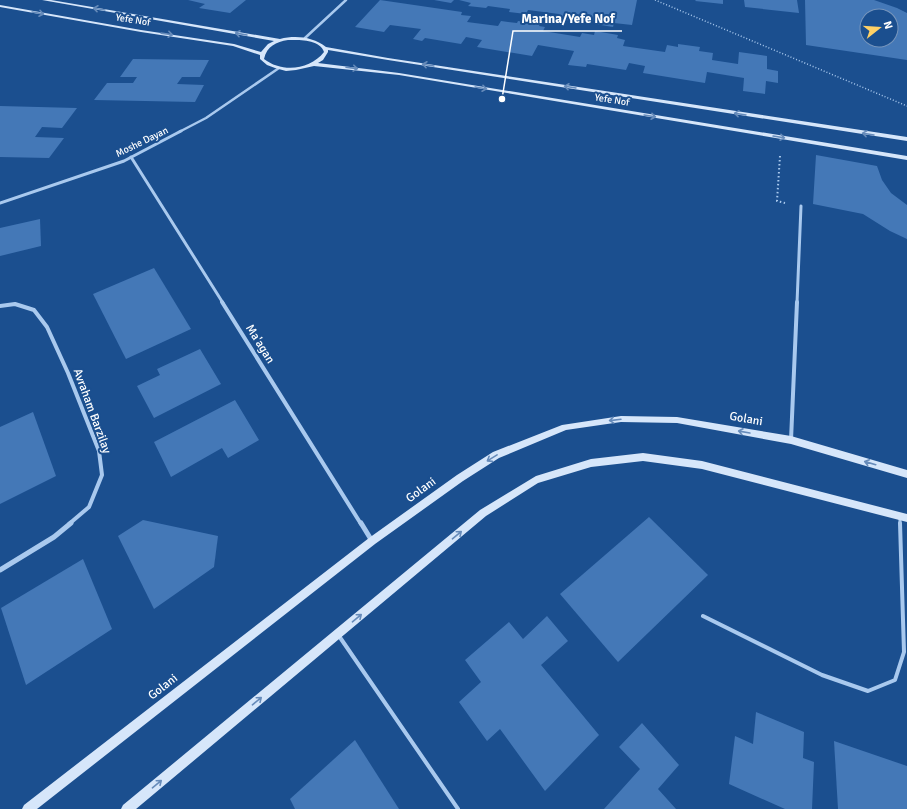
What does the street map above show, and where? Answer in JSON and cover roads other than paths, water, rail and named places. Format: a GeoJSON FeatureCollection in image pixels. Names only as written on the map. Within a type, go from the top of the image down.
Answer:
{"type":"FeatureCollection","features":[{"type":"Feature","properties":{"kind":"main road","name":"Yefe Nof"},"geometry":{"type":"LineString","coordinates":[[44,0],[279,40],[305,38],[318,42],[325,48],[388,59],[907,139]]}},
{"type":"Feature","properties":{"kind":"main road","name":"Yefe Nof"},"geometry":{"type":"LineString","coordinates":[[0,6],[141,31],[234,45],[262,54],[262,59],[265,63],[279,68],[296,68],[313,64],[399,74],[907,158]]}},
{"type":"Feature","properties":{"kind":"main road"},"geometry":{"type":"LineString","coordinates":[[262,54],[267,46],[279,40]]}},
{"type":"Feature","properties":{"kind":"main road"},"geometry":{"type":"LineString","coordinates":[[313,64],[324,56],[326,52],[325,48]]}},
{"type":"Feature","properties":{"kind":"main road","name":"Golani"},"geometry":{"type":"LineString","coordinates":[[28,809],[372,541],[460,478],[496,455],[565,427],[620,419],[677,420],[791,440],[907,474]]}},
{"type":"Feature","properties":{"kind":"main road"},"geometry":{"type":"LineString","coordinates":[[127,809],[483,513],[536,480],[591,463],[643,457],[702,465],[903,517]]}},
{"type":"Feature","properties":{"kind":"street"},"geometry":{"type":"LineString","coordinates":[[305,38],[346,0]]}},
{"type":"Feature","properties":{"kind":"street","name":"Moshe Dayan"},"geometry":{"type":"LineString","coordinates":[[0,203],[131,157],[206,118],[279,68]]}},
{"type":"Feature","properties":{"kind":"street","name":"Ma'agan"},"geometry":{"type":"LineString","coordinates":[[131,157],[372,541]]}},
{"type":"Feature","properties":{"kind":"street"},"geometry":{"type":"LineString","coordinates":[[791,440],[801,206]]}},
{"type":"Feature","properties":{"kind":"street","name":"Avraham Barzilay"},"geometry":{"type":"LineString","coordinates":[[0,306],[15,304],[34,310],[46,327],[68,373],[99,451],[102,475],[89,508],[54,537],[0,570]]}},
{"type":"Feature","properties":{"kind":"lane"},"geometry":{"type":"LineString","coordinates":[[703,616],[822,675],[868,691],[895,680],[904,652],[903,517]]}},
{"type":"Feature","properties":{"kind":"lane"},"geometry":{"type":"LineString","coordinates":[[338,634],[458,809]]}},
{"type":"Feature","properties":{"kind":"place","name":"Marina/Yefe Nof"},"geometry":{"type":"Point","coordinates":[502,99]}}]}
